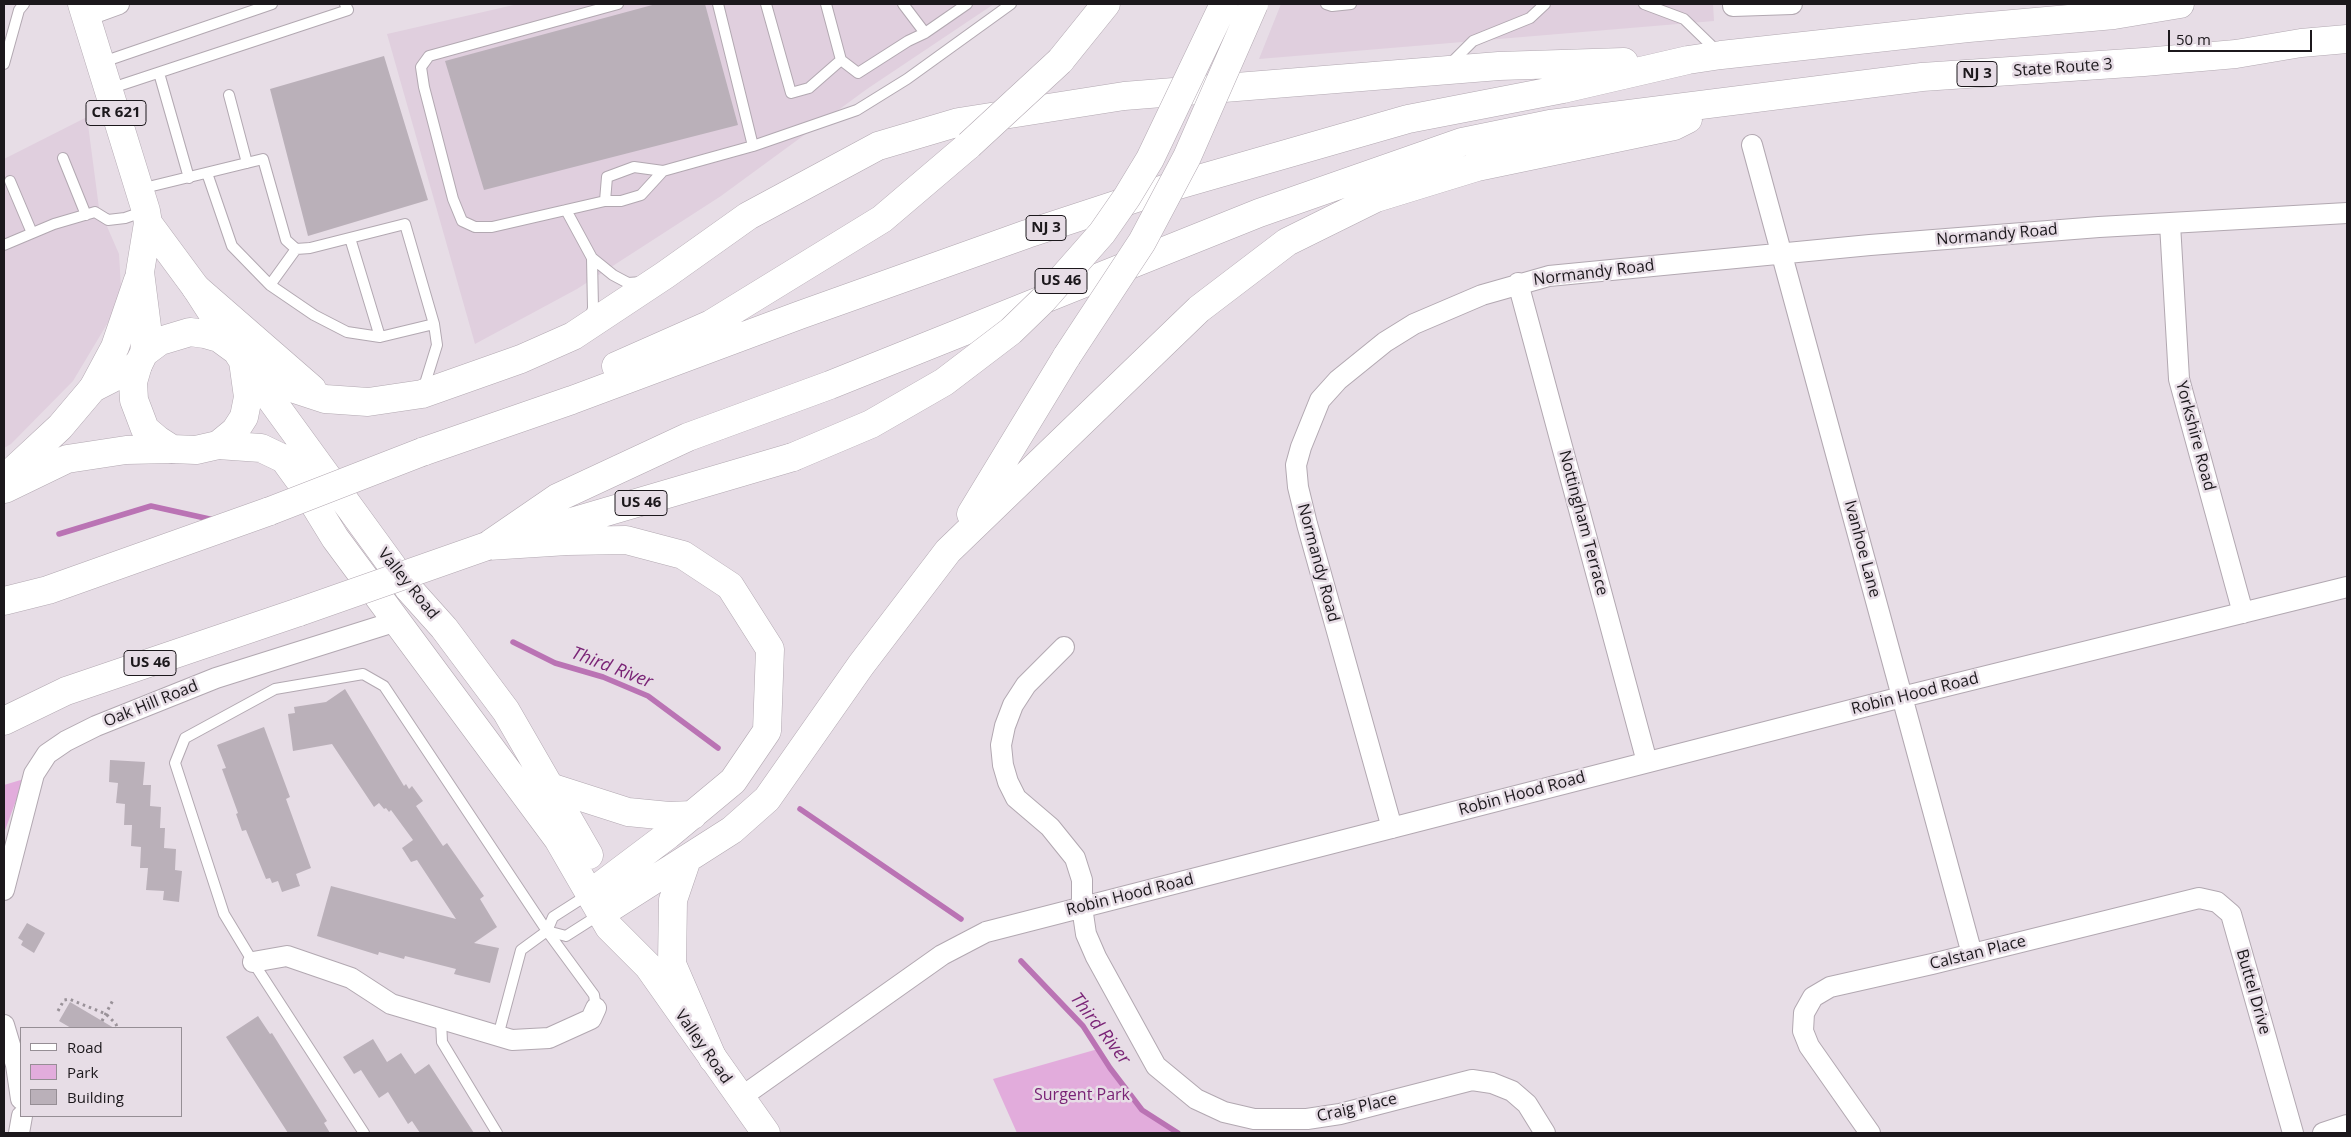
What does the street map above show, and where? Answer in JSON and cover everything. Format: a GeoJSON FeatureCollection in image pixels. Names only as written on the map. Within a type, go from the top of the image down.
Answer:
{"type":"FeatureCollection","features":[{"type":"Feature","properties":{"kind":"main road"},"geometry":{"type":"LineString","coordinates":[[4,601],[48,590],[270,511],[422,452],[711,324],[882,219],[969,145],[1060,61],[1106,4]]}},
{"type":"Feature","properties":{"kind":"main road","name":"US 46"},"geometry":{"type":"LineString","coordinates":[[4,721],[66,692],[487,546],[793,457],[871,424],[944,382],[1011,331],[1044,300],[1102,233],[1150,159],[1224,4]]}},
{"type":"Feature","properties":{"kind":"main road"},"geometry":{"type":"LineString","coordinates":[[604,898],[687,859],[732,830],[767,799],[878,642],[948,552],[1067,356],[1142,242],[1187,156],[1254,4]]}},
{"type":"Feature","properties":{"kind":"main road","name":"NJ 3"},"geometry":{"type":"LineString","coordinates":[[422,452],[572,400],[800,315],[1027,234],[1164,189],[1408,119],[1563,88],[1688,60],[1721,55],[1968,28],[2114,15],[2180,4]]}},
{"type":"Feature","properties":{"kind":"main road","name":"Valley Road"},"geometry":{"type":"LineString","coordinates":[[84,10],[145,208],[244,362],[409,589],[444,628],[506,711],[550,787],[604,898]]}},
{"type":"Feature","properties":{"kind":"main road","name":"State Route 3"},"geometry":{"type":"LineString","coordinates":[[1718,103],[1922,76],[2096,66],[2236,54],[2301,43],[2347,39]]}},
{"type":"Feature","properties":{"kind":"main road"},"geometry":{"type":"LineString","coordinates":[[2236,54],[2347,51]]}},
{"type":"Feature","properties":{"kind":"main road"},"geometry":{"type":"LineString","coordinates":[[93,388],[141,359],[160,341],[190,332],[219,338],[244,362],[324,399],[368,402],[422,394],[522,360],[573,336],[656,281],[748,216],[878,146],[960,122],[1124,96],[1445,70],[1688,60]]}},
{"type":"Feature","properties":{"kind":"main road"},"geometry":{"type":"LineString","coordinates":[[948,552],[1199,309],[1287,242],[1376,198],[1478,167],[1674,126],[1718,103]]}},
{"type":"Feature","properties":{"kind":"main road","name":"NJ 3"},"geometry":{"type":"LineString","coordinates":[[487,546],[557,498],[688,437],[830,385],[1258,213],[1462,142],[1550,124],[1718,103]]}},
{"type":"Feature","properties":{"kind":"main road","name":"Valley Road"},"geometry":{"type":"LineString","coordinates":[[141,359],[146,327],[140,272],[145,208]]}},
{"type":"Feature","properties":{"kind":"main road"},"geometry":{"type":"LineString","coordinates":[[5,478],[60,427],[93,388],[115,347],[140,272]]}},
{"type":"Feature","properties":{"kind":"main road"},"geometry":{"type":"LineString","coordinates":[[196,288],[324,399]]}},
{"type":"Feature","properties":{"kind":"main road"},"geometry":{"type":"LineString","coordinates":[[141,359],[133,382],[134,400],[138,414],[145,429],[172,449]]}},
{"type":"Feature","properties":{"kind":"main road"},"geometry":{"type":"LineString","coordinates":[[5,478],[67,459],[126,450],[196,450],[218,445],[235,431],[244,417],[248,396],[244,362]]}},
{"type":"Feature","properties":{"kind":"main road","name":"Valley Road"},"geometry":{"type":"LineString","coordinates":[[218,445],[261,448],[284,459],[300,481],[335,538],[558,839],[604,898],[630,924],[642,959],[766,1133]]}},
{"type":"Feature","properties":{"kind":"main road"},"geometry":{"type":"LineString","coordinates":[[487,546],[567,541],[626,540],[683,555],[730,586],[770,649],[767,731],[733,781],[693,815],[604,898]]}},
{"type":"Feature","properties":{"kind":"main road"},"geometry":{"type":"LineString","coordinates":[[4,619],[48,590]]}},
{"type":"Feature","properties":{"kind":"main road"},"geometry":{"type":"LineString","coordinates":[[550,787],[628,812],[669,816],[693,815]]}},
{"type":"Feature","properties":{"kind":"main road"},"geometry":{"type":"LineString","coordinates":[[687,859],[673,900],[672,964],[713,1059]]}},
{"type":"Feature","properties":{"kind":"street"},"geometry":{"type":"LineString","coordinates":[[84,10],[119,4]]}},
{"type":"Feature","properties":{"kind":"street"},"geometry":{"type":"LineString","coordinates":[[1733,5],[1792,4]]}},
{"type":"Feature","properties":{"kind":"street","name":"Ivanhoe Lane"},"geometry":{"type":"LineString","coordinates":[[1752,145],[1972,954]]}},
{"type":"Feature","properties":{"kind":"street","name":"Normandy Road"},"geometry":{"type":"LineString","coordinates":[[1392,828],[1307,524],[1298,487],[1296,465],[1300,447],[1320,400],[1338,380],[1386,342],[1414,324],[1482,295],[1518,283],[1549,276],[2079,228],[2347,213]]}},
{"type":"Feature","properties":{"kind":"street","name":"Yorkshire Road"},"geometry":{"type":"LineString","coordinates":[[2170,224],[2179,379],[2243,614]]}},
{"type":"Feature","properties":{"kind":"street","name":"Nottingham Terrace"},"geometry":{"type":"LineString","coordinates":[[1518,283],[1647,762]]}},
{"type":"Feature","properties":{"kind":"street","name":"Robin Hood Road"},"geometry":{"type":"LineString","coordinates":[[740,1098],[942,955],[986,932],[1902,697],[2347,587]]}},
{"type":"Feature","properties":{"kind":"street","name":"Oak Hill Road"},"geometry":{"type":"LineString","coordinates":[[4,890],[8,859],[34,774],[47,754],[66,741],[216,678],[397,621]]}},
{"type":"Feature","properties":{"kind":"street","name":"Craig Place"},"geometry":{"type":"LineString","coordinates":[[1064,647],[1026,685],[1017,698],[1005,726],[1001,745],[1005,774],[1016,798],[1050,827],[1075,858],[1082,880],[1082,907],[1086,934],[1141,1041],[1156,1066],[1196,1099],[1224,1112],[1254,1119],[1308,1119],[1340,1114],[1472,1080],[1492,1083],[1512,1091],[1527,1104],[1545,1133]]}},
{"type":"Feature","properties":{"kind":"street","name":"Buttel Drive"},"geometry":{"type":"LineString","coordinates":[[2171,904],[2190,899],[2208,898],[2224,907],[2231,914],[2293,1133]]}},
{"type":"Feature","properties":{"kind":"street","name":"Calstan Place"},"geometry":{"type":"LineString","coordinates":[[1870,1133],[1809,1046],[1803,1031],[1803,1021],[1804,1013],[1813,997],[1830,987],[1972,954],[2171,904]]}},
{"type":"Feature","properties":{"kind":"street"},"geometry":{"type":"LineString","coordinates":[[253,962],[287,956],[351,978],[391,1004],[512,1040],[549,1038],[591,1019],[596,1008]]}},
{"type":"Feature","properties":{"kind":"street"},"geometry":{"type":"LineString","coordinates":[[4,1025],[16,1064],[20,1092]]}},
{"type":"Feature","properties":{"kind":"street"},"geometry":{"type":"LineString","coordinates":[[19,1133],[22,1117]]}},
{"type":"Feature","properties":{"kind":"street"},"geometry":{"type":"LineString","coordinates":[[2323,1133],[2347,1125]]}},
{"type":"Feature","properties":{"kind":"lane"},"geometry":{"type":"LineString","coordinates":[[4,64],[19,10],[24,4]]}},
{"type":"Feature","properties":{"kind":"lane"},"geometry":{"type":"LineString","coordinates":[[100,63],[272,4]]}},
{"type":"Feature","properties":{"kind":"lane"},"geometry":{"type":"LineString","coordinates":[[108,90],[348,10],[345,4]]}},
{"type":"Feature","properties":{"kind":"lane"},"geometry":{"type":"LineString","coordinates":[[618,4],[429,56],[421,67],[424,87],[453,199],[462,220],[475,227],[492,227],[605,201],[621,201],[642,195],[663,171]]}},
{"type":"Feature","properties":{"kind":"lane"},"geometry":{"type":"LineString","coordinates":[[718,4],[753,146]]}},
{"type":"Feature","properties":{"kind":"lane"},"geometry":{"type":"LineString","coordinates":[[766,4],[791,93],[809,88],[841,60]]}},
{"type":"Feature","properties":{"kind":"lane"},"geometry":{"type":"LineString","coordinates":[[826,4],[841,60],[858,73],[908,41],[925,33],[967,4]]}},
{"type":"Feature","properties":{"kind":"lane"},"geometry":{"type":"LineString","coordinates":[[903,4],[925,33]]}},
{"type":"Feature","properties":{"kind":"lane"},"geometry":{"type":"LineString","coordinates":[[605,201],[607,177],[634,167],[663,171],[753,146],[857,110],[906,80],[1011,4]]}},
{"type":"Feature","properties":{"kind":"lane"},"geometry":{"type":"LineString","coordinates":[[1326,4],[1332,6],[1351,4]]}},
{"type":"Feature","properties":{"kind":"lane"},"geometry":{"type":"LineString","coordinates":[[1445,70],[1472,41],[1530,18],[1545,4]]}},
{"type":"Feature","properties":{"kind":"lane"},"geometry":{"type":"LineString","coordinates":[[1644,4],[1684,19],[1721,55]]}},
{"type":"Feature","properties":{"kind":"lane"},"geometry":{"type":"LineString","coordinates":[[159,73],[189,178]]}},
{"type":"Feature","properties":{"kind":"lane"},"geometry":{"type":"LineString","coordinates":[[229,95],[247,163]]}},
{"type":"Feature","properties":{"kind":"lane"},"geometry":{"type":"LineString","coordinates":[[63,158],[86,215]]}},
{"type":"Feature","properties":{"kind":"lane"},"geometry":{"type":"LineString","coordinates":[[4,245],[32,233],[95,212],[108,220],[125,218],[145,208],[189,178],[264,159],[286,240],[296,249],[310,248],[405,224],[434,324],[437,345],[422,394]]}},
{"type":"Feature","properties":{"kind":"lane"},"geometry":{"type":"LineString","coordinates":[[206,173],[232,246],[270,284],[314,315],[347,332],[380,337],[434,324]]}},
{"type":"Feature","properties":{"kind":"lane"},"geometry":{"type":"LineString","coordinates":[[10,181],[32,233]]}},
{"type":"Feature","properties":{"kind":"lane"},"geometry":{"type":"LineString","coordinates":[[566,210],[592,258],[613,275],[628,282],[656,281]]}},
{"type":"Feature","properties":{"kind":"lane"},"geometry":{"type":"LineString","coordinates":[[350,238],[380,337]]}},
{"type":"Feature","properties":{"kind":"lane"},"geometry":{"type":"LineString","coordinates":[[270,284],[296,249]]}},
{"type":"Feature","properties":{"kind":"lane"},"geometry":{"type":"LineString","coordinates":[[588,326],[593,308],[592,258]]}},
{"type":"Feature","properties":{"kind":"lane"},"geometry":{"type":"LineString","coordinates":[[364,1133],[224,914],[176,763],[185,738],[275,689],[362,674],[384,686],[547,931],[594,995],[596,1008]]}},
{"type":"Feature","properties":{"kind":"lane"},"geometry":{"type":"LineString","coordinates":[[547,931],[566,936],[604,898]]}},
{"type":"Feature","properties":{"kind":"lane"},"geometry":{"type":"LineString","coordinates":[[498,1036],[521,950],[547,931],[553,917],[604,898]]}},
{"type":"Feature","properties":{"kind":"lane"},"geometry":{"type":"LineString","coordinates":[[441,1020],[442,1042],[497,1133]]}},
{"type":"Feature","properties":{"kind":"path"},"geometry":{"type":"LineString","coordinates":[[58,1011],[64,1000],[69,999],[106,1014],[117,1027]]}},
{"type":"Feature","properties":{"kind":"path"},"geometry":{"type":"LineString","coordinates":[[102,1021],[113,1000]]}},
{"type":"Feature","properties":{"kind":"shaded area"},"geometry":{"type":"Polygon","coordinates":[[[518,4],[994,4],[867,89],[721,196],[577,289],[475,344],[387,34],[518,4]]]}},
{"type":"Feature","properties":{"kind":"shaded area"},"geometry":{"type":"Polygon","coordinates":[[[1281,4],[1713,4],[1714,21],[1259,59],[1281,4]]]}},
{"type":"Feature","properties":{"kind":"shaded area"},"geometry":{"type":"Polygon","coordinates":[[[87,117],[99,208],[119,254],[121,288],[116,309],[73,381],[11,444],[4,448],[4,159],[87,117]]]}},
{"type":"Feature","properties":{"kind":"green space"},"geometry":{"type":"Polygon","coordinates":[[[24,779],[4,833],[4,785],[24,779]]]}},
{"type":"Feature","properties":{"kind":"green space","name":"Surgent Park"},"geometry":{"type":"Polygon","coordinates":[[[1098,1049],[1142,1110],[1178,1133],[1017,1133],[993,1079],[1098,1049]]]}},
{"type":"Feature","properties":{"kind":"building"},"geometry":{"type":"Polygon","coordinates":[[[656,4],[705,4],[738,125],[484,190],[445,61],[656,4]]]}},
{"type":"Feature","properties":{"kind":"building"},"geometry":{"type":"Polygon","coordinates":[[[384,56],[428,200],[308,236],[270,89],[384,56]]]}},
{"type":"Feature","properties":{"kind":"building"},"geometry":{"type":"Polygon","coordinates":[[[345,689],[404,786],[406,784],[409,789],[412,786],[423,801],[416,806],[443,846],[447,843],[484,896],[480,899],[497,927],[474,943],[499,948],[490,983],[454,974],[456,969],[405,956],[404,959],[379,952],[378,955],[317,936],[331,886],[456,919],[417,860],[411,862],[402,848],[413,840],[391,810],[389,812],[379,803],[374,807],[332,744],[293,751],[288,714],[295,713],[294,707],[326,702],[345,689]]]}},
{"type":"Feature","properties":{"kind":"building"},"geometry":{"type":"Polygon","coordinates":[[[264,727],[290,797],[286,799],[311,868],[296,874],[300,886],[282,892],[278,881],[272,883],[270,878],[266,879],[246,830],[242,831],[236,814],[238,813],[222,769],[226,768],[217,745],[264,727]]]}},
{"type":"Feature","properties":{"kind":"building"},"geometry":{"type":"Polygon","coordinates":[[[110,760],[145,762],[143,785],[151,785],[150,806],[161,807],[160,828],[165,828],[164,848],[176,849],[175,870],[182,871],[179,902],[163,900],[164,891],[146,890],[148,868],[140,868],[141,847],[131,846],[132,825],[124,825],[125,804],[116,803],[118,783],[109,782],[110,760]]]}},
{"type":"Feature","properties":{"kind":"building"},"geometry":{"type":"Polygon","coordinates":[[[27,923],[45,933],[34,953],[21,945],[23,941],[18,938],[27,923]]]}},
{"type":"Feature","properties":{"kind":"building"},"geometry":{"type":"Polygon","coordinates":[[[70,1002],[112,1027],[69,1027],[59,1021],[70,1002]]]}},
{"type":"Feature","properties":{"kind":"building"},"geometry":{"type":"Polygon","coordinates":[[[258,1016],[270,1034],[272,1033],[327,1121],[324,1123],[330,1133],[288,1133],[226,1037],[258,1016]]]}},
{"type":"Feature","properties":{"kind":"building"},"geometry":{"type":"Polygon","coordinates":[[[373,1039],[387,1062],[401,1053],[415,1074],[429,1064],[474,1133],[420,1133],[412,1121],[408,1124],[388,1092],[379,1098],[361,1070],[354,1074],[343,1057],[373,1039]]]}},
{"type":"Feature","properties":{"kind":"waterway","name":"Third River"},"geometry":{"type":"LineString","coordinates":[[59,534],[151,506],[214,520]]}},
{"type":"Feature","properties":{"kind":"waterway","name":"Third River"},"geometry":{"type":"LineString","coordinates":[[513,642],[555,663],[603,677],[648,696],[718,748]]}},
{"type":"Feature","properties":{"kind":"waterway","name":"Third River"},"geometry":{"type":"LineString","coordinates":[[800,809],[961,919]]}},
{"type":"Feature","properties":{"kind":"waterway","name":"Third River"},"geometry":{"type":"LineString","coordinates":[[1021,961],[1083,1026],[1110,1068],[1142,1110],[1178,1133]]}}]}
